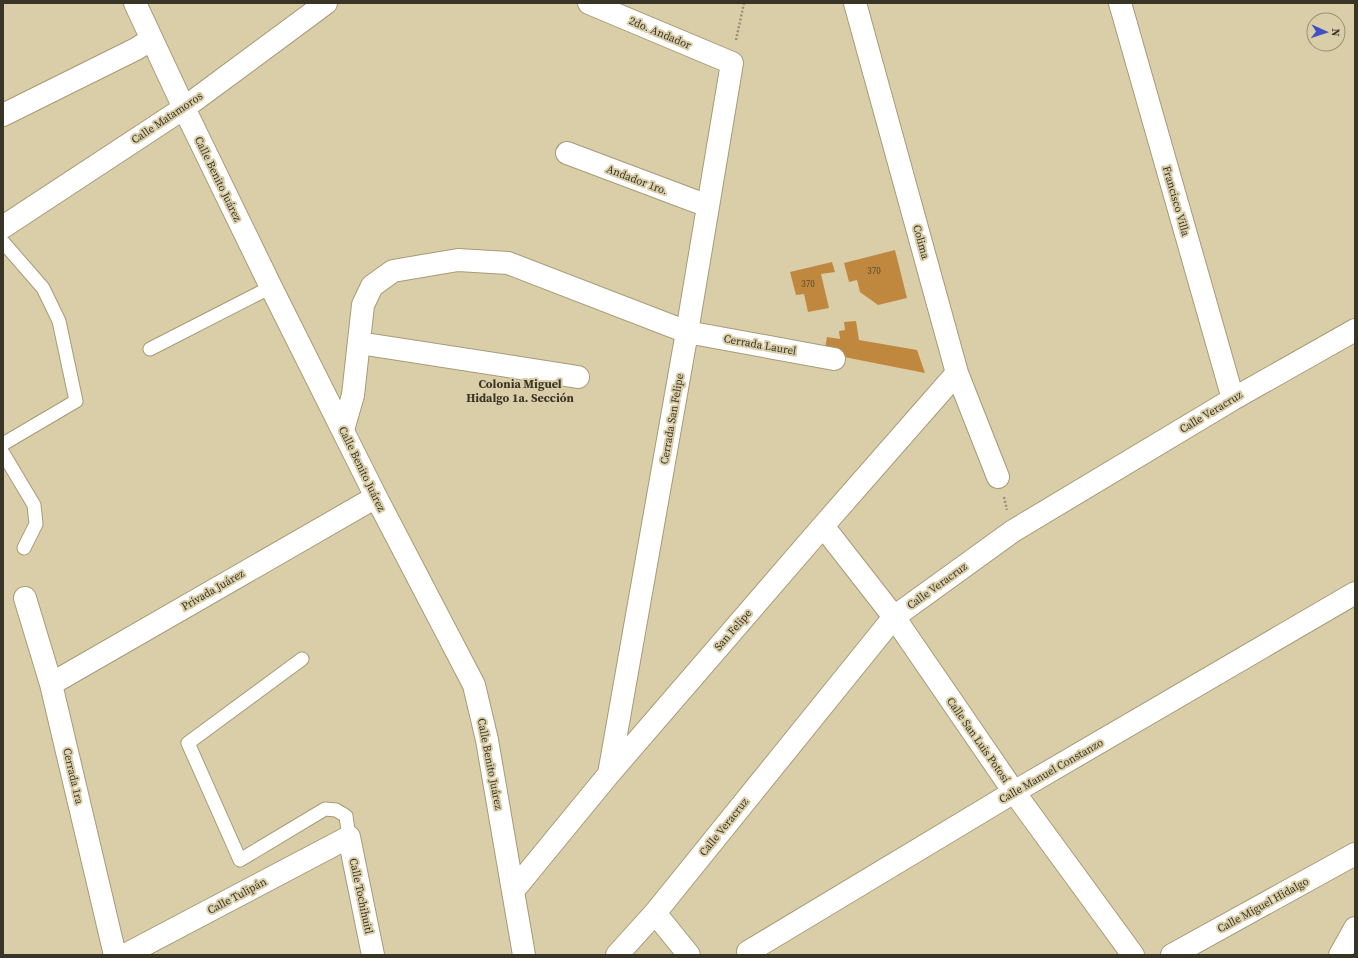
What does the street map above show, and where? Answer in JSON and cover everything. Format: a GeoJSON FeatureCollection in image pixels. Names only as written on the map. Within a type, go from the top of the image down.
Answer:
{"type":"FeatureCollection","features":[{"type":"Feature","properties":{"kind":"street","name":"Calle Benito Juárez"},"geometry":{"type":"LineString","coordinates":[[135,3],[271,287],[376,497],[474,685],[487,740],[524,955]]}},
{"type":"Feature","properties":{"kind":"street","name":"Calle Matamoros"},"geometry":{"type":"LineString","coordinates":[[3,227],[184,108],[326,3]]}},
{"type":"Feature","properties":{"kind":"street","name":"2do. Andador"},"geometry":{"type":"LineString","coordinates":[[589,3],[732,63]]}},
{"type":"Feature","properties":{"kind":"street","name":"Colima"},"geometry":{"type":"LineString","coordinates":[[855,3],[957,373],[998,477]]}},
{"type":"Feature","properties":{"kind":"street","name":"Francisco Villa"},"geometry":{"type":"LineString","coordinates":[[1120,3],[1233,398]]}},
{"type":"Feature","properties":{"kind":"street"},"geometry":{"type":"LineString","coordinates":[[3,115],[136,49],[152,39]]}},
{"type":"Feature","properties":{"kind":"street","name":"Cerrada San Felipe"},"geometry":{"type":"LineString","coordinates":[[609,774],[687,332],[732,63]]}},
{"type":"Feature","properties":{"kind":"street","name":"Andador 1ro."},"geometry":{"type":"LineString","coordinates":[[567,153],[708,206]]}},
{"type":"Feature","properties":{"kind":"street","name":"Cerrada Laurel"},"geometry":{"type":"LineString","coordinates":[[343,430],[353,394],[363,305],[372,286],[393,271],[458,260],[508,263],[687,332],[834,359]]}},
{"type":"Feature","properties":{"kind":"street","name":"Calle Veracruz"},"geometry":{"type":"LineString","coordinates":[[617,955],[655,913],[894,617],[1013,531],[1233,398],[1355,330]]}},
{"type":"Feature","properties":{"kind":"street"},"geometry":{"type":"LineString","coordinates":[[359,343],[578,377]]}},
{"type":"Feature","properties":{"kind":"street","name":"San Felipe"},"geometry":{"type":"LineString","coordinates":[[513,891],[609,774],[957,373]]}},
{"type":"Feature","properties":{"kind":"street","name":"Privada Juárez"},"geometry":{"type":"LineString","coordinates":[[50,684],[376,497]]}},
{"type":"Feature","properties":{"kind":"street","name":"Calle San Luis Potosí"},"geometry":{"type":"LineString","coordinates":[[823,526],[894,617],[1014,792],[1133,955]]}},
{"type":"Feature","properties":{"kind":"street","name":"Calle Manuel Constanzo"},"geometry":{"type":"LineString","coordinates":[[748,952],[1014,792],[1355,593]]}},
{"type":"Feature","properties":{"kind":"street","name":"Cerrada 1ra"},"geometry":{"type":"LineString","coordinates":[[24,598],[50,684],[115,955]]}},
{"type":"Feature","properties":{"kind":"street","name":"Calle Tulipán"},"geometry":{"type":"LineString","coordinates":[[126,955],[349,837]]}},
{"type":"Feature","properties":{"kind":"street","name":"Calle Tochihuitl"},"geometry":{"type":"LineString","coordinates":[[349,837],[373,955]]}},
{"type":"Feature","properties":{"kind":"street","name":"Calle Miguel Hidalgo"},"geometry":{"type":"LineString","coordinates":[[1172,955],[1355,854]]}},
{"type":"Feature","properties":{"kind":"street"},"geometry":{"type":"LineString","coordinates":[[655,913],[689,955]]}},
{"type":"Feature","properties":{"kind":"street"},"geometry":{"type":"LineString","coordinates":[[1340,955],[1355,928]]}},
{"type":"Feature","properties":{"kind":"lane"},"geometry":{"type":"LineString","coordinates":[[3,242],[43,288],[59,321],[76,401],[3,444]]}},
{"type":"Feature","properties":{"kind":"lane"},"geometry":{"type":"LineString","coordinates":[[150,348],[271,287]]}},
{"type":"Feature","properties":{"kind":"lane"},"geometry":{"type":"LineString","coordinates":[[3,453],[34,504],[36,524],[24,548]]}},
{"type":"Feature","properties":{"kind":"lane"},"geometry":{"type":"LineString","coordinates":[[302,659],[188,743],[240,860],[325,809],[336,810],[346,816],[349,837]]}},
{"type":"Feature","properties":{"kind":"path"},"geometry":{"type":"LineString","coordinates":[[732,63],[744,3]]}},
{"type":"Feature","properties":{"kind":"path"},"geometry":{"type":"LineString","coordinates":[[998,477],[1013,531]]}},
{"type":"Feature","properties":{"kind":"building"},"geometry":{"type":"Polygon","coordinates":[[[895,250],[907,298],[878,305],[860,292],[857,280],[849,282],[844,263],[895,250]]]}},
{"type":"Feature","properties":{"kind":"building"},"geometry":{"type":"Polygon","coordinates":[[[832,262],[835,272],[821,274],[829,308],[808,312],[804,294],[796,295],[790,272],[832,262]]]}},
{"type":"Feature","properties":{"kind":"building"},"geometry":{"type":"Polygon","coordinates":[[[856,321],[859,340],[917,350],[925,373],[844,357],[842,350],[825,348],[827,337],[840,339],[839,331],[845,330],[844,322],[856,321]]]}},
{"type":"Feature","properties":{"kind":"district","name":"Colonia Miguel Hidalgo 1a. Sección"},"geometry":{"type":"Point","coordinates":[520,391]}}]}
